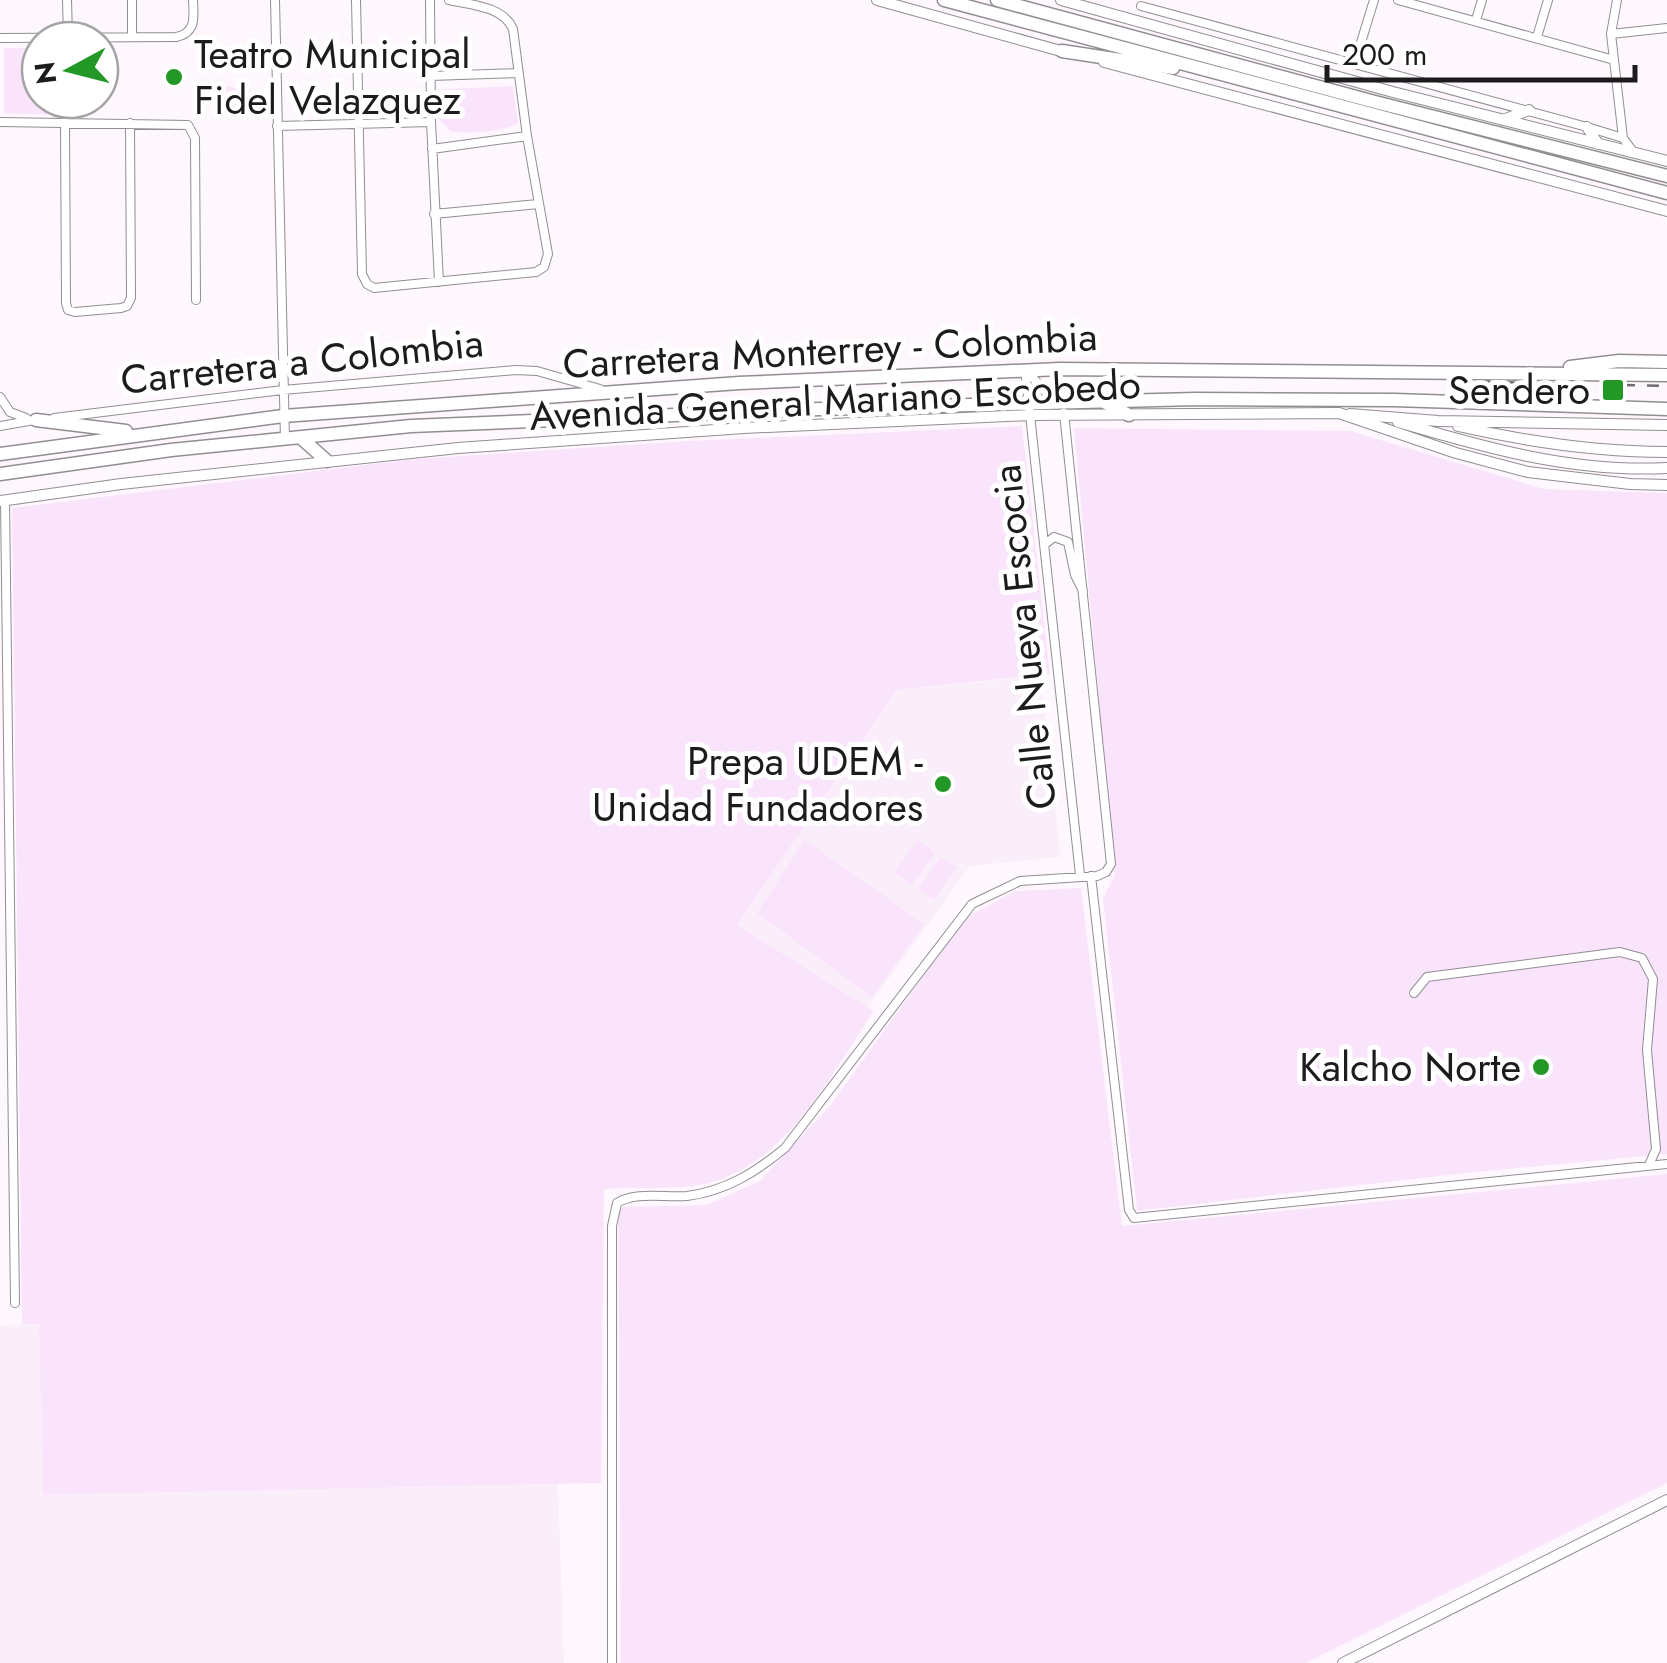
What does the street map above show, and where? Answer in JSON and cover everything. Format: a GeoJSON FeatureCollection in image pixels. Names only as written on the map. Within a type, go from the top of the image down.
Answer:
{"type":"FeatureCollection","features":[{"type":"Feature","properties":{"kind":"main road"},"geometry":{"type":"LineString","coordinates":[[944,0],[1197,68],[1483,138],[1667,176]]}},
{"type":"Feature","properties":{"kind":"main road"},"geometry":{"type":"LineString","coordinates":[[997,0],[1667,193]]}},
{"type":"Feature","properties":{"kind":"main road"},"geometry":{"type":"LineString","coordinates":[[1062,51],[1158,67],[1197,68]]}},
{"type":"Feature","properties":{"kind":"main road"},"geometry":{"type":"LineString","coordinates":[[1516,374],[1619,361],[1667,362]]}},
{"type":"Feature","properties":{"kind":"main road","name":"Carretera Monterrey - Colombia"},"geometry":{"type":"LineString","coordinates":[[0,454],[283,416],[609,390],[1025,370],[1667,375]]}},
{"type":"Feature","properties":{"kind":"main road","name":"Carretera Monterrey - Colombia"},"geometry":{"type":"LineString","coordinates":[[0,474],[172,450],[411,426],[1030,408],[1053,400],[1394,400],[1667,409]]}},
{"type":"Feature","properties":{"kind":"main road"},"geometry":{"type":"LineString","coordinates":[[1100,400],[1129,416]]}},
{"type":"Feature","properties":{"kind":"main road"},"geometry":{"type":"LineString","coordinates":[[1628,408],[1667,401]]}},
{"type":"Feature","properties":{"kind":"main road"},"geometry":{"type":"LineString","coordinates":[[36,420],[144,433]]}},
{"type":"Feature","properties":{"kind":"main road"},"geometry":{"type":"LineString","coordinates":[[301,438],[327,461]]}},
{"type":"Feature","properties":{"kind":"street"},"geometry":{"type":"LineString","coordinates":[[132,0],[132,37]]}},
{"type":"Feature","properties":{"kind":"street"},"geometry":{"type":"LineString","coordinates":[[120,37],[185,35],[192,27],[193,0]]}},
{"type":"Feature","properties":{"kind":"street"},"geometry":{"type":"LineString","coordinates":[[275,0],[284,440]]}},
{"type":"Feature","properties":{"kind":"street"},"geometry":{"type":"LineString","coordinates":[[356,0],[364,281],[374,288],[536,272],[544,267],[547,242],[527,136],[513,29],[506,16],[449,0]]}},
{"type":"Feature","properties":{"kind":"street"},"geometry":{"type":"LineString","coordinates":[[430,0],[439,282]]}},
{"type":"Feature","properties":{"kind":"street"},"geometry":{"type":"LineString","coordinates":[[876,0],[1667,211]]}},
{"type":"Feature","properties":{"kind":"street"},"geometry":{"type":"LineString","coordinates":[[1060,0],[1429,101],[1667,161]]}},
{"type":"Feature","properties":{"kind":"street"},"geometry":{"type":"LineString","coordinates":[[1355,62],[1374,0]]}},
{"type":"Feature","properties":{"kind":"street"},"geometry":{"type":"LineString","coordinates":[[1398,0],[1614,60]]}},
{"type":"Feature","properties":{"kind":"street"},"geometry":{"type":"LineString","coordinates":[[1476,20],[1482,0]]}},
{"type":"Feature","properties":{"kind":"street"},"geometry":{"type":"LineString","coordinates":[[1537,37],[1548,0]]}},
{"type":"Feature","properties":{"kind":"street"},"geometry":{"type":"LineString","coordinates":[[1617,0],[1611,34],[1623,138],[1634,153]]}},
{"type":"Feature","properties":{"kind":"street"},"geometry":{"type":"LineString","coordinates":[[1139,22],[1142,3],[1623,138]]}},
{"type":"Feature","properties":{"kind":"street"},"geometry":{"type":"LineString","coordinates":[[1611,34],[1667,28]]}},
{"type":"Feature","properties":{"kind":"street"},"geometry":{"type":"LineString","coordinates":[[1299,66],[1305,50]]}},
{"type":"Feature","properties":{"kind":"street"},"geometry":{"type":"LineString","coordinates":[[431,76],[518,73]]}},
{"type":"Feature","properties":{"kind":"street"},"geometry":{"type":"LineString","coordinates":[[1429,101],[1435,84]]}},
{"type":"Feature","properties":{"kind":"street"},"geometry":{"type":"LineString","coordinates":[[1504,120],[1529,110]]}},
{"type":"Feature","properties":{"kind":"street"},"geometry":{"type":"LineString","coordinates":[[0,122],[188,125],[195,138],[196,300]]}},
{"type":"Feature","properties":{"kind":"street"},"geometry":{"type":"LineString","coordinates":[[277,126],[431,122]]}},
{"type":"Feature","properties":{"kind":"street"},"geometry":{"type":"LineString","coordinates":[[65,123],[68,310],[113,310],[127,306],[132,292],[130,123]]}},
{"type":"Feature","properties":{"kind":"street"},"geometry":{"type":"LineString","coordinates":[[1587,126],[1599,145]]}},
{"type":"Feature","properties":{"kind":"street"},"geometry":{"type":"LineString","coordinates":[[432,149],[527,136]]}},
{"type":"Feature","properties":{"kind":"street"},"geometry":{"type":"LineString","coordinates":[[434,214],[538,204]]}},
{"type":"Feature","properties":{"kind":"street","name":"Carretera a Colombia"},"geometry":{"type":"LineString","coordinates":[[0,426],[283,390],[516,370],[537,371],[609,390]]}},
{"type":"Feature","properties":{"kind":"street","name":"Calle Nueva Escocia"},"geometry":{"type":"LineString","coordinates":[[1025,370],[1066,415],[1112,857],[1110,867],[1091,876]]}},
{"type":"Feature","properties":{"kind":"street","name":"Calle Nueva Escocia"},"geometry":{"type":"LineString","coordinates":[[1025,370],[1080,875]]}},
{"type":"Feature","properties":{"kind":"street"},"geometry":{"type":"LineString","coordinates":[[0,397],[10,412],[36,420]]}},
{"type":"Feature","properties":{"kind":"street","name":"Avenida General Mariano Escobedo"},"geometry":{"type":"LineString","coordinates":[[2,501],[458,448],[1030,408],[1066,415],[1339,413],[1456,453],[1528,472],[1667,485]]}},
{"type":"Feature","properties":{"kind":"street"},"geometry":{"type":"LineString","coordinates":[[1339,413],[1438,421],[1667,426]]}},
{"type":"Feature","properties":{"kind":"street"},"geometry":{"type":"LineString","coordinates":[[1373,415],[1538,459],[1610,468],[1667,468]]}},
{"type":"Feature","properties":{"kind":"street"},"geometry":{"type":"LineString","coordinates":[[1438,421],[1527,441],[1592,450],[1667,452]]}},
{"type":"Feature","properties":{"kind":"street"},"geometry":{"type":"LineString","coordinates":[[2,501],[14,1303]]}},
{"type":"Feature","properties":{"kind":"street"},"geometry":{"type":"LineString","coordinates":[[1044,545],[1054,537],[1068,542],[1075,574],[1085,594]]}},
{"type":"Feature","properties":{"kind":"street"},"geometry":{"type":"LineString","coordinates":[[612,1663],[612,1226],[617,1203],[634,1196],[710,1192],[763,1166],[785,1148],[972,904],[1020,881],[1091,876],[1134,1218],[1667,1164]]}},
{"type":"Feature","properties":{"kind":"street"},"geometry":{"type":"LineString","coordinates":[[1414,994],[1427,977],[1620,952],[1642,958],[1653,979],[1647,1050],[1656,1149],[1649,1165]]}},
{"type":"Feature","properties":{"kind":"street"},"geometry":{"type":"LineString","coordinates":[[0,996],[11,996]]}},
{"type":"Feature","properties":{"kind":"street"},"geometry":{"type":"LineString","coordinates":[[0,1191],[12,1191]]}},
{"type":"Feature","properties":{"kind":"street"},"geometry":{"type":"LineString","coordinates":[[1343,1663],[1667,1500]]}},
{"type":"Feature","properties":{"kind":"shaded area"},"geometry":{"type":"Polygon","coordinates":[[[4,48],[20,48],[20,114],[4,113],[4,48]]]}},
{"type":"Feature","properties":{"kind":"shaded area"},"geometry":{"type":"Polygon","coordinates":[[[222,85],[257,92],[257,110],[222,112],[222,85]]]}},
{"type":"Feature","properties":{"kind":"shaded area"},"geometry":{"type":"Polygon","coordinates":[[[513,86],[518,123],[486,132],[452,132],[435,116],[444,89],[513,86]]]}},
{"type":"Feature","properties":{"kind":"shaded area"},"geometry":{"type":"Polygon","coordinates":[[[1022,426],[1050,674],[897,690],[737,925],[874,1011],[804,1114],[760,1158],[734,1174],[705,1184],[604,1189],[601,1483],[43,1495],[39,1324],[22,1324],[12,508],[415,459],[688,441],[1022,426]]]}},
{"type":"Feature","properties":{"kind":"shaded area"},"geometry":{"type":"Polygon","coordinates":[[[1074,428],[1350,431],[1544,489],[1667,493],[1667,1154],[1137,1211],[1103,899],[1115,874],[1074,428]]]}},
{"type":"Feature","properties":{"kind":"shaded area","name":"Prepa UDEM - Unidad Fundadores"},"geometry":{"type":"Polygon","coordinates":[[[1040,676],[1061,857],[970,866],[868,1007],[736,926],[897,690],[1040,676]]]}},
{"type":"Feature","properties":{"kind":"shaded area"},"geometry":{"type":"Polygon","coordinates":[[[805,840],[924,924],[872,997],[757,913],[805,840]]]}},
{"type":"Feature","properties":{"kind":"shaded area"},"geometry":{"type":"Polygon","coordinates":[[[918,840],[935,853],[912,885],[894,872],[918,840]]]}},
{"type":"Feature","properties":{"kind":"shaded area"},"geometry":{"type":"Polygon","coordinates":[[[941,857],[957,868],[934,900],[918,889],[941,857]]]}},
{"type":"Feature","properties":{"kind":"shaded area"},"geometry":{"type":"Polygon","coordinates":[[[1081,888],[1122,1226],[1667,1174],[1667,1483],[1306,1663],[621,1663],[618,1207],[707,1205],[760,1181],[830,1106],[965,918],[1015,891],[1081,888]]]}},
{"type":"Feature","properties":{"kind":"shaded area"},"geometry":{"type":"Polygon","coordinates":[[[39,1324],[44,1495],[558,1484],[564,1663],[0,1663],[0,1325],[39,1324]]]}},
{"type":"Feature","properties":{"kind":"railway"},"geometry":{"type":"LineString","coordinates":[[1455,381],[1667,386]]}},
{"type":"Feature","properties":{"kind":"place","name":"Teatro Municipal Fidel Velazquez"},"geometry":{"type":"Point","coordinates":[174,77]}},
{"type":"Feature","properties":{"kind":"place","name":"Sendero"},"geometry":{"type":"Point","coordinates":[1613,390]}},
{"type":"Feature","properties":{"kind":"place","name":"Prepa UDEM - Unidad Fundadores"},"geometry":{"type":"Point","coordinates":[943,784]}},
{"type":"Feature","properties":{"kind":"place","name":"Kalcho Norte"},"geometry":{"type":"Point","coordinates":[1541,1067]}}]}
